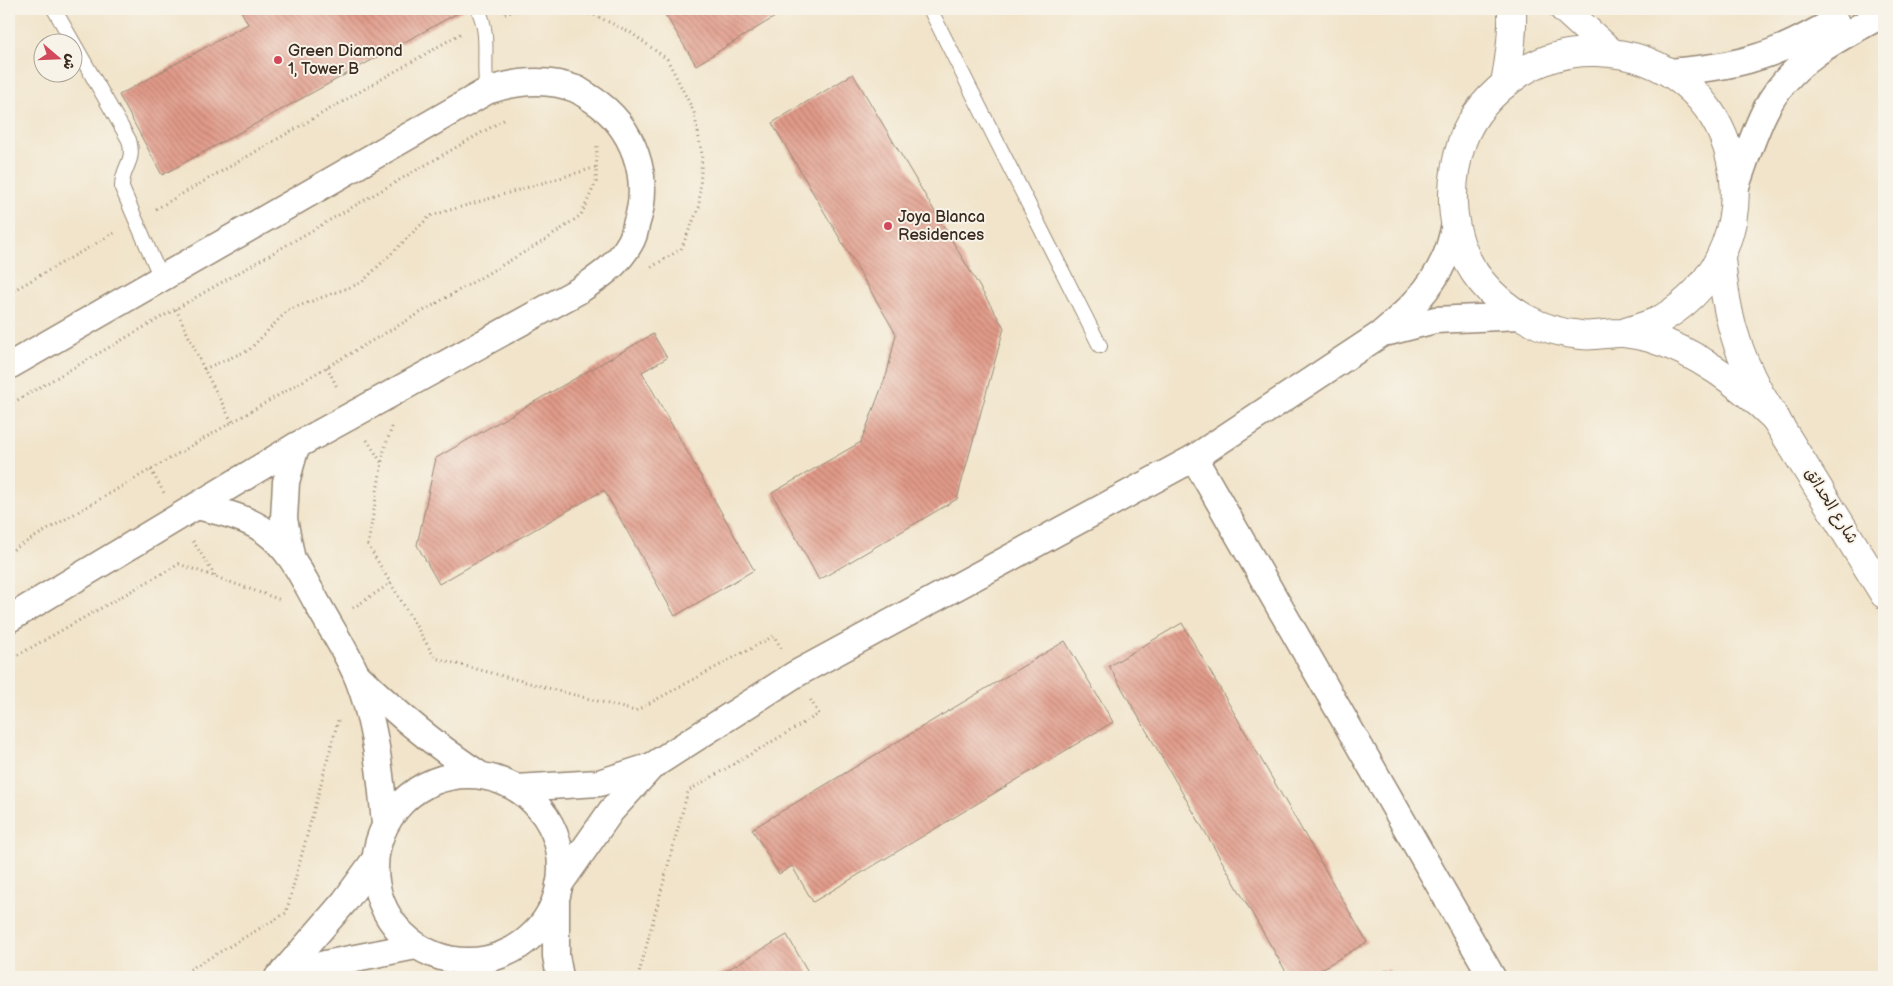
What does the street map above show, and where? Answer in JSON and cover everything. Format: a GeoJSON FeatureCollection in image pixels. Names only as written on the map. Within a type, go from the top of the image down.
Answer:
{"type":"FeatureCollection","features":[{"type":"Feature","properties":{"kind":"street"},"geometry":{"type":"LineString","coordinates":[[1505,83],[1512,40],[1512,9]]}},
{"type":"Feature","properties":{"kind":"street"},"geometry":{"type":"LineString","coordinates":[[1564,9],[1611,52]]}},
{"type":"Feature","properties":{"kind":"street"},"geometry":{"type":"LineString","coordinates":[[1668,72],[1723,66],[1752,59],[1800,41],[1858,9]]}},
{"type":"Feature","properties":{"kind":"street"},"geometry":{"type":"LineString","coordinates":[[1736,186],[1765,111],[1786,79],[1814,53],[1884,14]]}},
{"type":"Feature","properties":{"kind":"street"},"geometry":{"type":"LineString","coordinates":[[1624,333],[1663,318],[1676,308],[1696,292],[1720,258],[1733,222],[1736,186],[1732,160],[1723,134],[1714,118],[1691,90],[1668,72],[1644,60],[1611,52],[1583,52],[1555,57],[1528,68],[1505,83],[1482,106],[1465,134],[1455,164],[1452,194],[1455,225],[1464,252],[1479,278],[1498,299],[1521,316],[1550,330],[1582,336],[1624,333],[1651,339],[1679,350],[1705,363],[1738,386],[1776,419]]}},
{"type":"Feature","properties":{"kind":"street"},"geometry":{"type":"LineString","coordinates":[[9,366],[488,91],[506,84],[542,81],[577,90],[607,109],[630,138],[642,172],[642,208],[630,243],[608,271],[578,291],[296,446],[9,618]]}},
{"type":"Feature","properties":{"kind":"street"},"geometry":{"type":"LineString","coordinates":[[516,788],[598,782],[652,766],[794,675],[1194,458],[1381,334],[1408,312],[1431,285],[1446,257],[1455,225]]}},
{"type":"Feature","properties":{"kind":"street","name":"شارع الحدائق"},"geometry":{"type":"LineString","coordinates":[[1720,258],[1728,314],[1746,369],[1884,594]]}},
{"type":"Feature","properties":{"kind":"street"},"geometry":{"type":"LineString","coordinates":[[1381,334],[1435,320],[1521,316]]}},
{"type":"Feature","properties":{"kind":"street"},"geometry":{"type":"LineString","coordinates":[[296,446],[286,482],[284,519],[291,555],[356,675],[375,745],[382,784],[385,824]]}},
{"type":"Feature","properties":{"kind":"street"},"geometry":{"type":"LineString","coordinates":[[1194,458],[1492,977]]}},
{"type":"Feature","properties":{"kind":"street"},"geometry":{"type":"LineString","coordinates":[[197,506],[232,514],[264,531],[291,555]]}},
{"type":"Feature","properties":{"kind":"street"},"geometry":{"type":"LineString","coordinates":[[356,675],[414,728],[446,753],[480,775],[516,788],[538,806],[553,830],[560,856],[556,956],[560,977]]}},
{"type":"Feature","properties":{"kind":"street"},"geometry":{"type":"LineString","coordinates":[[374,861],[376,886],[384,909],[397,930],[416,946],[434,956],[453,961],[486,960],[516,948],[540,927],[558,891],[612,812],[652,766]]}},
{"type":"Feature","properties":{"kind":"street"},"geometry":{"type":"LineString","coordinates":[[279,976],[339,909],[374,861],[385,824],[402,801],[426,785],[452,776],[480,775]]}},
{"type":"Feature","properties":{"kind":"street"},"geometry":{"type":"LineString","coordinates":[[279,976],[343,960],[416,946]]}},
{"type":"Feature","properties":{"kind":"street"},"geometry":{"type":"LineString","coordinates":[[453,961],[479,977]]}},
{"type":"Feature","properties":{"kind":"lane"},"geometry":{"type":"LineString","coordinates":[[54,9],[129,140],[131,156],[129,165],[124,172],[122,188],[161,278]]}},
{"type":"Feature","properties":{"kind":"lane"},"geometry":{"type":"LineString","coordinates":[[930,9],[1100,346]]}},
{"type":"Feature","properties":{"kind":"lane"},"geometry":{"type":"LineString","coordinates":[[481,15],[486,45],[484,74],[488,91]]}},
{"type":"Feature","properties":{"kind":"path"},"geometry":{"type":"LineString","coordinates":[[9,293],[136,220],[481,15],[533,9]]}},
{"type":"Feature","properties":{"kind":"path"},"geometry":{"type":"LineString","coordinates":[[555,9],[594,15],[630,32],[667,60],[694,112],[702,154],[699,207],[681,249],[648,270]]}},
{"type":"Feature","properties":{"kind":"path"},"geometry":{"type":"LineString","coordinates":[[9,405],[513,114]]}},
{"type":"Feature","properties":{"kind":"path"},"geometry":{"type":"LineString","coordinates":[[9,552],[547,239],[581,215],[596,182],[598,144]]}},
{"type":"Feature","properties":{"kind":"path"},"geometry":{"type":"LineString","coordinates":[[204,369],[249,350],[288,310],[361,283],[430,216],[597,167]]}},
{"type":"Feature","properties":{"kind":"path"},"geometry":{"type":"LineString","coordinates":[[161,278],[204,369],[232,422]]}},
{"type":"Feature","properties":{"kind":"path"},"geometry":{"type":"LineString","coordinates":[[393,424],[384,450],[368,544],[435,658],[635,710],[774,636],[794,675],[819,714],[688,791],[638,977]]}},
{"type":"Feature","properties":{"kind":"path"},"geometry":{"type":"LineString","coordinates":[[9,660],[179,564],[282,601]]}},
{"type":"Feature","properties":{"kind":"path"},"geometry":{"type":"LineString","coordinates":[[177,977],[286,913],[340,714]]}},
{"type":"Feature","properties":{"kind":"building","name":"Green Diamond 1, Tower B"},"geometry":{"type":"Polygon","coordinates":[[[240,9],[465,9],[162,175],[119,95],[248,24],[240,9]]]}},
{"type":"Feature","properties":{"kind":"building"},"geometry":{"type":"Polygon","coordinates":[[[662,9],[788,9],[696,65],[662,9]]]}},
{"type":"Feature","properties":{"kind":"building","name":"Joya Blanca Residences"},"geometry":{"type":"Polygon","coordinates":[[[853,74],[1004,328],[957,499],[819,580],[772,493],[861,442],[887,373],[896,334],[772,123],[853,74]]]}},
{"type":"Feature","properties":{"kind":"building"},"geometry":{"type":"Polygon","coordinates":[[[653,334],[667,358],[642,372],[754,570],[675,616],[604,490],[439,584],[417,545],[436,458],[653,334]]]}},
{"type":"Feature","properties":{"kind":"building"},"geometry":{"type":"Polygon","coordinates":[[[1182,623],[1367,942],[1308,977],[1289,977],[1109,666],[1182,623]]]}},
{"type":"Feature","properties":{"kind":"building"},"geometry":{"type":"Polygon","coordinates":[[[1065,641],[1113,722],[813,902],[792,866],[779,874],[752,829],[1065,641]]]}},
{"type":"Feature","properties":{"kind":"building"},"geometry":{"type":"Polygon","coordinates":[[[787,935],[811,977],[715,977],[787,935]]]}},
{"type":"Feature","properties":{"kind":"building"},"geometry":{"type":"Polygon","coordinates":[[[1388,969],[1393,977],[1375,977],[1388,969]]]}},
{"type":"Feature","properties":{"kind":"place","name":"Green Diamond 1, Tower B"},"geometry":{"type":"Point","coordinates":[278,60]}},
{"type":"Feature","properties":{"kind":"place","name":"Joya Blanca Residences"},"geometry":{"type":"Point","coordinates":[888,226]}}]}
